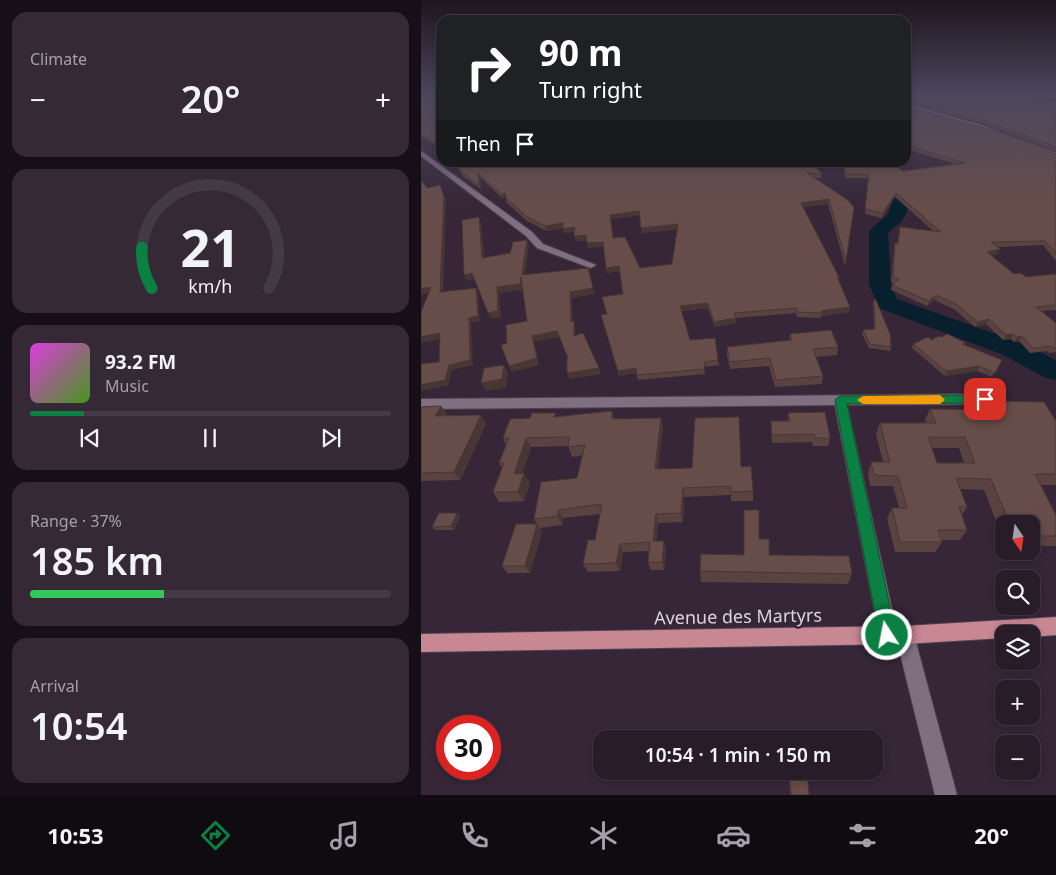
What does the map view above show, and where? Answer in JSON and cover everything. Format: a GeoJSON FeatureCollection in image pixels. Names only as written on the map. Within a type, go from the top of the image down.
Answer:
{"type":"FeatureCollection","features":[{"type":"Feature","properties":{"kind":"main road"},"geometry":{"type":"LineString","coordinates":[[1000,132],[1056,155]]}},
{"type":"Feature","properties":{"kind":"main road","name":"Avenue des Martyrs"},"geometry":{"type":"LineString","coordinates":[[421,643],[896,635],[1056,626]]}},
{"type":"Feature","properties":{"kind":"street"},"geometry":{"type":"LineString","coordinates":[[421,153],[436,164]]}},
{"type":"Feature","properties":{"kind":"street"},"geometry":{"type":"LineString","coordinates":[[440,167],[529,234],[540,246],[591,265]]}},
{"type":"Feature","properties":{"kind":"street"},"geometry":{"type":"LineString","coordinates":[[421,404],[985,399]]}},
{"type":"Feature","properties":{"kind":"street"},"geometry":{"type":"LineString","coordinates":[[840,400],[896,635],[946,795]]}},
{"type":"Feature","properties":{"kind":"building"},"geometry":{"type":"Polygon","coordinates":[[[421,132],[436,132],[436,143],[423,135],[421,135],[421,132]]]}},
{"type":"Feature","properties":{"kind":"building"},"geometry":{"type":"Polygon","coordinates":[[[911,132],[1000,132],[1056,154],[1056,253],[1045,241],[991,242],[1000,249],[987,252],[1014,274],[1021,273],[1026,277],[1056,274],[1056,305],[1036,307],[1056,323],[1056,348],[1051,346],[1033,348],[1022,336],[1006,335],[989,319],[978,322],[956,304],[936,295],[929,301],[892,285],[899,279],[893,277],[895,243],[898,244],[900,227],[941,232],[896,193],[883,213],[865,209],[869,174],[846,174],[844,167],[898,167],[903,171],[965,163],[911,147],[911,132]]]}},
{"type":"Feature","properties":{"kind":"building"},"geometry":{"type":"Polygon","coordinates":[[[1016,132],[1056,132],[1056,147],[1016,132]]]}},
{"type":"Feature","properties":{"kind":"building"},"geometry":{"type":"Polygon","coordinates":[[[458,167],[816,167],[822,174],[807,173],[848,200],[854,207],[846,261],[829,199],[801,203],[839,277],[837,277],[850,307],[821,311],[822,313],[797,312],[797,308],[734,313],[736,318],[714,322],[708,303],[680,306],[690,340],[715,338],[718,360],[704,362],[705,369],[637,375],[636,368],[618,371],[601,315],[607,314],[602,297],[623,294],[619,266],[606,268],[603,242],[587,243],[586,235],[574,236],[575,227],[563,229],[563,223],[545,226],[526,216],[506,198],[505,193],[501,194],[478,173],[479,185],[458,167]],[[639,211],[610,215],[613,238],[625,237],[640,268],[672,264],[678,224],[641,228],[639,211]]]}},
{"type":"Feature","properties":{"kind":"building"},"geometry":{"type":"Polygon","coordinates":[[[421,180],[427,188],[440,185],[444,196],[440,292],[476,288],[478,316],[469,318],[470,360],[449,365],[445,380],[421,385],[421,364],[439,362],[440,333],[421,337],[421,312],[431,287],[421,289],[421,180]]]}},
{"type":"Feature","properties":{"kind":"building"},"geometry":{"type":"Polygon","coordinates":[[[479,217],[482,258],[510,253],[513,242],[527,240],[522,275],[588,268],[593,288],[570,292],[571,322],[574,321],[574,336],[583,333],[599,368],[567,373],[568,358],[557,331],[532,336],[537,358],[509,366],[501,345],[507,343],[506,325],[527,321],[521,277],[520,284],[497,287],[498,311],[488,313],[472,273],[464,275],[462,220],[479,217]]]}},
{"type":"Feature","properties":{"kind":"building"},"geometry":{"type":"Polygon","coordinates":[[[874,300],[876,300],[890,334],[891,347],[870,344],[863,330],[875,329],[874,300]]]}},
{"type":"Feature","properties":{"kind":"building"},"geometry":{"type":"Polygon","coordinates":[[[831,330],[838,347],[813,349],[823,376],[776,380],[770,358],[730,362],[727,347],[792,340],[790,334],[831,330]]]}},
{"type":"Feature","properties":{"kind":"building"},"geometry":{"type":"Polygon","coordinates":[[[947,334],[966,343],[962,344],[1002,360],[995,373],[979,366],[946,371],[913,344],[928,337],[932,340],[947,334]]]}},
{"type":"Feature","properties":{"kind":"building"},"geometry":{"type":"Polygon","coordinates":[[[504,365],[502,379],[481,383],[484,368],[504,365]]]}},
{"type":"Feature","properties":{"kind":"building"},"geometry":{"type":"Polygon","coordinates":[[[998,401],[1044,402],[1056,421],[1056,474],[1035,474],[1056,515],[1056,536],[1040,536],[1040,515],[1006,515],[991,479],[956,478],[967,507],[959,507],[967,530],[938,530],[942,542],[900,542],[892,508],[907,508],[898,476],[874,475],[871,462],[890,462],[880,423],[936,423],[930,409],[1002,410],[998,401]],[[928,437],[937,463],[975,463],[965,437],[928,437]]]}},
{"type":"Feature","properties":{"kind":"building"},"geometry":{"type":"Polygon","coordinates":[[[441,406],[435,416],[481,415],[454,472],[421,473],[421,407],[441,406]]]}},
{"type":"Feature","properties":{"kind":"building"},"geometry":{"type":"Polygon","coordinates":[[[612,411],[612,419],[661,418],[655,469],[692,468],[695,418],[739,417],[741,467],[751,466],[753,491],[731,492],[731,486],[683,488],[681,513],[656,514],[653,541],[664,541],[662,562],[648,562],[650,542],[620,544],[616,563],[583,564],[588,540],[595,540],[602,504],[558,510],[558,516],[534,519],[541,482],[577,478],[585,445],[568,447],[569,437],[526,438],[514,474],[524,473],[518,492],[493,492],[504,463],[499,463],[509,438],[503,438],[510,419],[530,418],[532,413],[556,413],[554,417],[612,411]]]}},
{"type":"Feature","properties":{"kind":"building"},"geometry":{"type":"Polygon","coordinates":[[[825,412],[830,438],[815,438],[814,434],[772,435],[771,421],[790,421],[788,413],[825,412]]]}},
{"type":"Feature","properties":{"kind":"building"},"geometry":{"type":"Polygon","coordinates":[[[744,510],[759,510],[759,539],[769,539],[769,555],[849,556],[852,574],[700,571],[701,554],[744,555],[744,510]]]}},
{"type":"Feature","properties":{"kind":"building"},"geometry":{"type":"Polygon","coordinates":[[[439,513],[457,513],[451,526],[432,527],[439,513]]]}},
{"type":"Feature","properties":{"kind":"building"},"geometry":{"type":"Polygon","coordinates":[[[516,524],[537,524],[525,566],[502,566],[516,524]]]}},
{"type":"Feature","properties":{"kind":"building"},"geometry":{"type":"Polygon","coordinates":[[[790,780],[808,780],[809,795],[791,795],[790,780]]]}},
{"type":"Feature","properties":{"kind":"waterway"},"geometry":{"type":"LineString","coordinates":[[883,167],[895,178],[899,189],[900,205],[896,216],[878,231],[880,284],[887,303],[1010,348],[1056,371]]}},
{"type":"Feature","properties":{"kind":"slow traffic"},"geometry":{"type":"LineString","coordinates":[[863,400],[940,400]]}},
{"type":"Feature","properties":{"kind":"route"},"geometry":{"type":"LineString","coordinates":[[887,635],[840,400],[985,399]]}}]}
